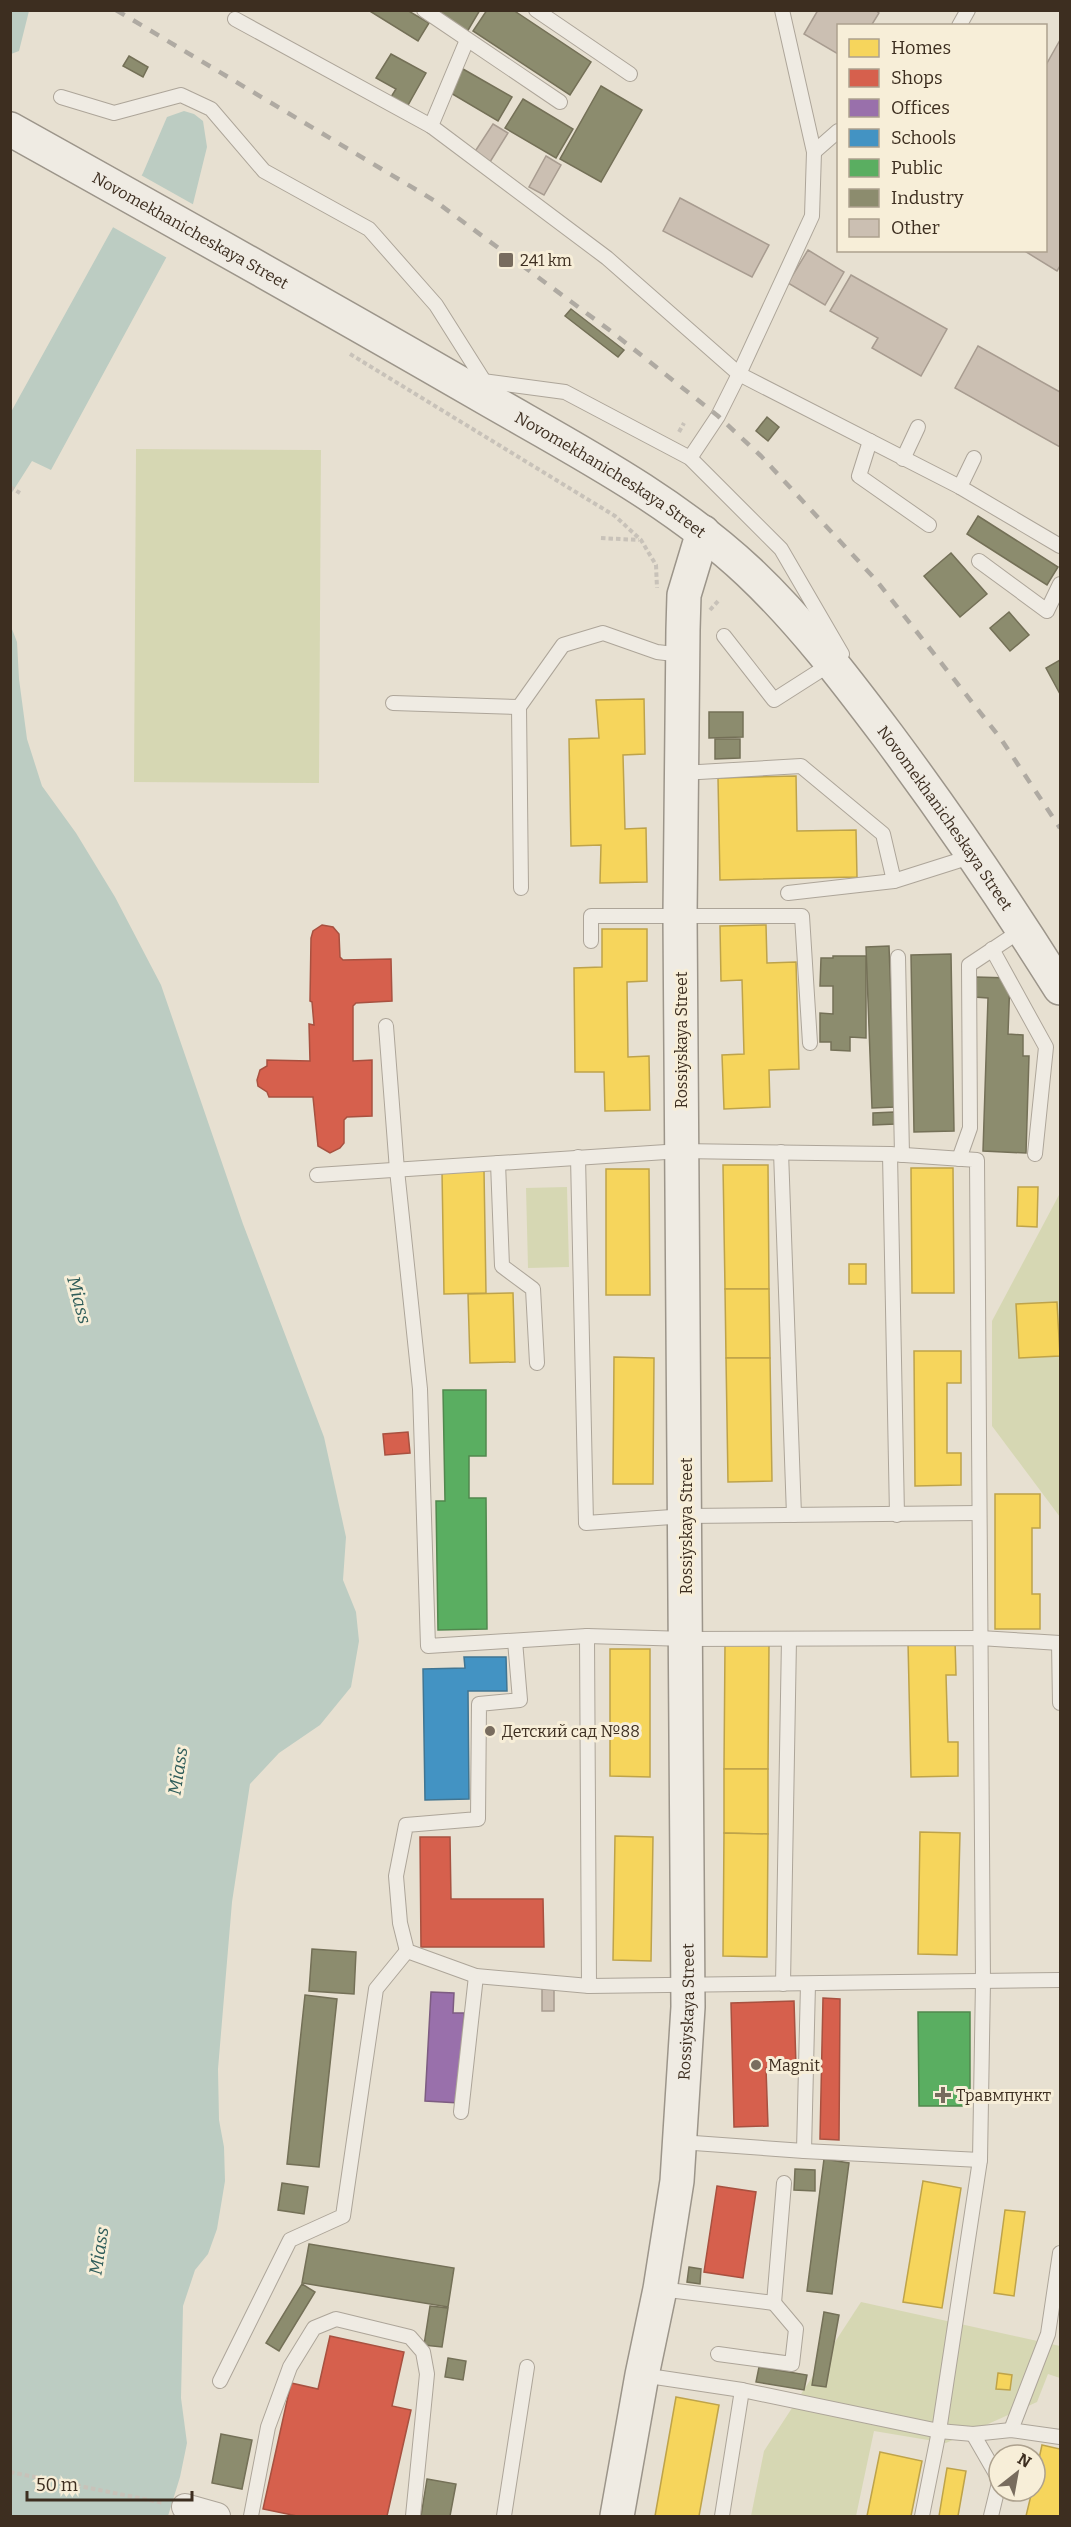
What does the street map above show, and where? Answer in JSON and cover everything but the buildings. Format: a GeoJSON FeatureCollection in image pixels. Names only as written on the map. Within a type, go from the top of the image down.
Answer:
{"type":"FeatureCollection","features":[{"type":"Feature","properties":{"kind":"main road","name":"Novomekhanicheskaya Street"},"geometry":{"type":"LineString","coordinates":[[10,129],[448,376],[639,487],[703,532],[750,573],[832,663],[898,749],[975,856],[1060,988]]}},
{"type":"Feature","properties":{"kind":"main road","name":"Rossiyskaya Street"},"geometry":{"type":"LineString","coordinates":[[617,2517],[642,2374],[660,2289],[677,2181],[688,1986],[680,916],[684,595],[703,532]]}},
{"type":"Feature","properties":{"kind":"street"},"geometry":{"type":"LineString","coordinates":[[185,2508],[217,2517]]}},
{"type":"Feature","properties":{"kind":"lane"},"geometry":{"type":"LineString","coordinates":[[424,10],[560,102]]}},
{"type":"Feature","properties":{"kind":"lane"},"geometry":{"type":"LineString","coordinates":[[536,10],[630,74]]}},
{"type":"Feature","properties":{"kind":"lane"},"geometry":{"type":"LineString","coordinates":[[690,458],[718,416],[740,374],[812,216],[814,152],[782,10]]}},
{"type":"Feature","properties":{"kind":"lane"},"geometry":{"type":"LineString","coordinates":[[960,24],[968,10]]}},
{"type":"Feature","properties":{"kind":"lane"},"geometry":{"type":"LineString","coordinates":[[236,19],[431,126],[608,258],[740,374],[960,487],[1060,544]]}},
{"type":"Feature","properties":{"kind":"lane"},"geometry":{"type":"LineString","coordinates":[[431,126],[467,40]]}},
{"type":"Feature","properties":{"kind":"lane"},"geometry":{"type":"LineString","coordinates":[[61,96],[114,113],[181,95],[211,109],[264,171],[369,229],[436,305],[484,381]]}},
{"type":"Feature","properties":{"kind":"lane"},"geometry":{"type":"LineString","coordinates":[[814,152],[837,132]]}},
{"type":"Feature","properties":{"kind":"lane"},"geometry":{"type":"LineString","coordinates":[[448,376],[565,392],[690,458],[781,549],[898,749]]}},
{"type":"Feature","properties":{"kind":"lane"},"geometry":{"type":"LineString","coordinates":[[903,459],[918,428]]}},
{"type":"Feature","properties":{"kind":"lane"},"geometry":{"type":"LineString","coordinates":[[870,441],[859,476],[929,525]]}},
{"type":"Feature","properties":{"kind":"lane"},"geometry":{"type":"LineString","coordinates":[[960,487],[974,458]]}},
{"type":"Feature","properties":{"kind":"lane"},"geometry":{"type":"LineString","coordinates":[[979,561],[1060,619]]}},
{"type":"Feature","properties":{"kind":"lane"},"geometry":{"type":"LineString","coordinates":[[1047,611],[1060,584]]}},
{"type":"Feature","properties":{"kind":"lane"},"geometry":{"type":"LineString","coordinates":[[521,888],[519,707],[563,645],[603,633],[657,652],[683,655]]}},
{"type":"Feature","properties":{"kind":"lane"},"geometry":{"type":"LineString","coordinates":[[724,636],[774,700],[832,663]]}},
{"type":"Feature","properties":{"kind":"lane"},"geometry":{"type":"LineString","coordinates":[[393,703],[519,707]]}},
{"type":"Feature","properties":{"kind":"lane"},"geometry":{"type":"LineString","coordinates":[[682,773],[801,766],[883,834],[894,881]]}},
{"type":"Feature","properties":{"kind":"lane"},"geometry":{"type":"LineString","coordinates":[[788,893],[894,881],[975,856]]}},
{"type":"Feature","properties":{"kind":"lane"},"geometry":{"type":"LineString","coordinates":[[591,941],[591,916],[802,916],[810,1043]]}},
{"type":"Feature","properties":{"kind":"lane"},"geometry":{"type":"LineString","coordinates":[[959,1159],[970,1128],[969,965],[1023,929]]}},
{"type":"Feature","properties":{"kind":"lane"},"geometry":{"type":"LineString","coordinates":[[992,949],[1046,1047],[1035,1154]]}},
{"type":"Feature","properties":{"kind":"lane"},"geometry":{"type":"LineString","coordinates":[[897,1515],[898,957]]}},
{"type":"Feature","properties":{"kind":"lane"},"geometry":{"type":"LineString","coordinates":[[386,1026],[397,1170],[420,1389],[428,1646],[587,1636],[687,1639],[980,1638],[1060,1643],[1060,1703]]}},
{"type":"Feature","properties":{"kind":"lane"},"geometry":{"type":"LineString","coordinates":[[317,1175],[681,1151],[896,1154],[977,1160],[983,1981],[980,2160],[939,2431],[922,2517]]}},
{"type":"Feature","properties":{"kind":"lane"},"geometry":{"type":"LineString","coordinates":[[781,1152],[794,1515]]}},
{"type":"Feature","properties":{"kind":"lane"},"geometry":{"type":"LineString","coordinates":[[578,1157],[586,1523],[686,1516],[979,1513]]}},
{"type":"Feature","properties":{"kind":"lane"},"geometry":{"type":"LineString","coordinates":[[498,1163],[502,1266],[533,1289],[537,1364]]}},
{"type":"Feature","properties":{"kind":"lane"},"geometry":{"type":"LineString","coordinates":[[587,1636],[589,1986]]}},
{"type":"Feature","properties":{"kind":"lane"},"geometry":{"type":"LineString","coordinates":[[783,1984],[789,1639]]}},
{"type":"Feature","properties":{"kind":"lane"},"geometry":{"type":"LineString","coordinates":[[407,1951],[400,1923],[396,1876],[406,1825],[478,1819],[479,1704],[520,1700],[515,1641]]}},
{"type":"Feature","properties":{"kind":"lane"},"geometry":{"type":"LineString","coordinates":[[407,1951],[476,1976],[589,1986],[1060,1980]]}},
{"type":"Feature","properties":{"kind":"lane"},"geometry":{"type":"LineString","coordinates":[[220,2381],[290,2240],[343,2216],[376,1989],[407,1951]]}},
{"type":"Feature","properties":{"kind":"lane"},"geometry":{"type":"LineString","coordinates":[[461,2112],[476,1976]]}},
{"type":"Feature","properties":{"kind":"lane"},"geometry":{"type":"LineString","coordinates":[[804,2151],[808,1984]]}},
{"type":"Feature","properties":{"kind":"lane"},"geometry":{"type":"LineString","coordinates":[[680,2142],[980,2160]]}},
{"type":"Feature","properties":{"kind":"lane"},"geometry":{"type":"LineString","coordinates":[[774,2303],[784,2183]]}},
{"type":"Feature","properties":{"kind":"lane"},"geometry":{"type":"LineString","coordinates":[[1011,2430],[1048,2334],[1060,2253]]}},
{"type":"Feature","properties":{"kind":"lane"},"geometry":{"type":"LineString","coordinates":[[660,2289],[774,2303],[796,2329],[792,2364],[718,2354]]}},
{"type":"Feature","properties":{"kind":"lane"},"geometry":{"type":"LineString","coordinates":[[251,2517],[268,2427],[290,2367],[314,2328],[336,2319],[410,2337],[423,2352],[427,2374],[413,2517]]}},
{"type":"Feature","properties":{"kind":"lane"},"geometry":{"type":"LineString","coordinates":[[504,2517],[527,2367]]}},
{"type":"Feature","properties":{"kind":"lane"},"geometry":{"type":"LineString","coordinates":[[642,2374],[741,2390],[939,2431],[973,2434],[1011,2430],[1060,2437]]}},
{"type":"Feature","properties":{"kind":"lane"},"geometry":{"type":"LineString","coordinates":[[722,2517],[741,2390]]}},
{"type":"Feature","properties":{"kind":"lane"},"geometry":{"type":"LineString","coordinates":[[973,2434],[987,2459]]}},
{"type":"Feature","properties":{"kind":"path"},"geometry":{"type":"LineString","coordinates":[[10,488],[20,492]]}},
{"type":"Feature","properties":{"kind":"path"},"geometry":{"type":"LineString","coordinates":[[601,538],[640,540]]}},
{"type":"Feature","properties":{"kind":"path"},"geometry":{"type":"LineString","coordinates":[[10,2472],[185,2508]]}},
{"type":"Feature","properties":{"kind":"green space"},"geometry":{"type":"Polygon","coordinates":[[[136,449],[321,450],[319,783],[134,782],[136,449]]]}},
{"type":"Feature","properties":{"kind":"green space"},"geometry":{"type":"Polygon","coordinates":[[[567,1187],[569,1267],[528,1268],[526,1188],[567,1187]]]}},
{"type":"Feature","properties":{"kind":"green space"},"geometry":{"type":"Polygon","coordinates":[[[1060,1193],[1060,1517],[992,1426],[992,1321],[1060,1193]]]}},
{"type":"Feature","properties":{"kind":"green space"},"geometry":{"type":"Polygon","coordinates":[[[861,2302],[1060,2346],[1060,2378],[1048,2374],[1037,2402],[946,2443],[874,2431],[856,2516],[751,2516],[764,2451],[861,2302]]]}},
{"type":"Feature","properties":{"kind":"water"},"geometry":{"type":"Polygon","coordinates":[[[11,10],[29,11],[19,51],[11,54],[11,10]]]}},
{"type":"Feature","properties":{"kind":"water"},"geometry":{"type":"Polygon","coordinates":[[[184,111],[194,114],[203,121],[207,147],[191,212],[51,470],[32,461],[11,494],[11,412],[143,173],[167,117],[184,111]]]}},
{"type":"Feature","properties":{"kind":"water","name":"Miass"},"geometry":{"type":"Polygon","coordinates":[[[10,624],[17,642],[19,679],[27,739],[42,786],[76,833],[115,897],[161,985],[243,1224],[324,1437],[346,1537],[343,1580],[356,1612],[359,1641],[351,1687],[320,1725],[279,1753],[250,1784],[232,1902],[218,2069],[219,2120],[224,2147],[225,2181],[217,2229],[208,2254],[195,2270],[183,2306],[181,2398],[187,2443],[168,2516],[11,2516],[10,624]]]}},
{"type":"Feature","properties":{"kind":"pier"},"geometry":{"type":"Polygon","coordinates":[[[139,174],[196,206],[169,259],[111,226],[139,174]]]}},
{"type":"Feature","properties":{"kind":"railway"},"geometry":{"type":"LineString","coordinates":[[116,10],[435,201],[612,332],[718,416],[761,456],[876,580],[1001,739],[1060,828]]}},
{"type":"Feature","properties":{"kind":"place","name":"241 km"},"geometry":{"type":"Point","coordinates":[506,260]}},
{"type":"Feature","properties":{"kind":"place","name":"Детский сад №88"},"geometry":{"type":"Point","coordinates":[490,1731]}},
{"type":"Feature","properties":{"kind":"place","name":"Magnit"},"geometry":{"type":"Point","coordinates":[756,2065]}},
{"type":"Feature","properties":{"kind":"place","name":"Травмпункт"},"geometry":{"type":"Point","coordinates":[943,2095]}}]}
